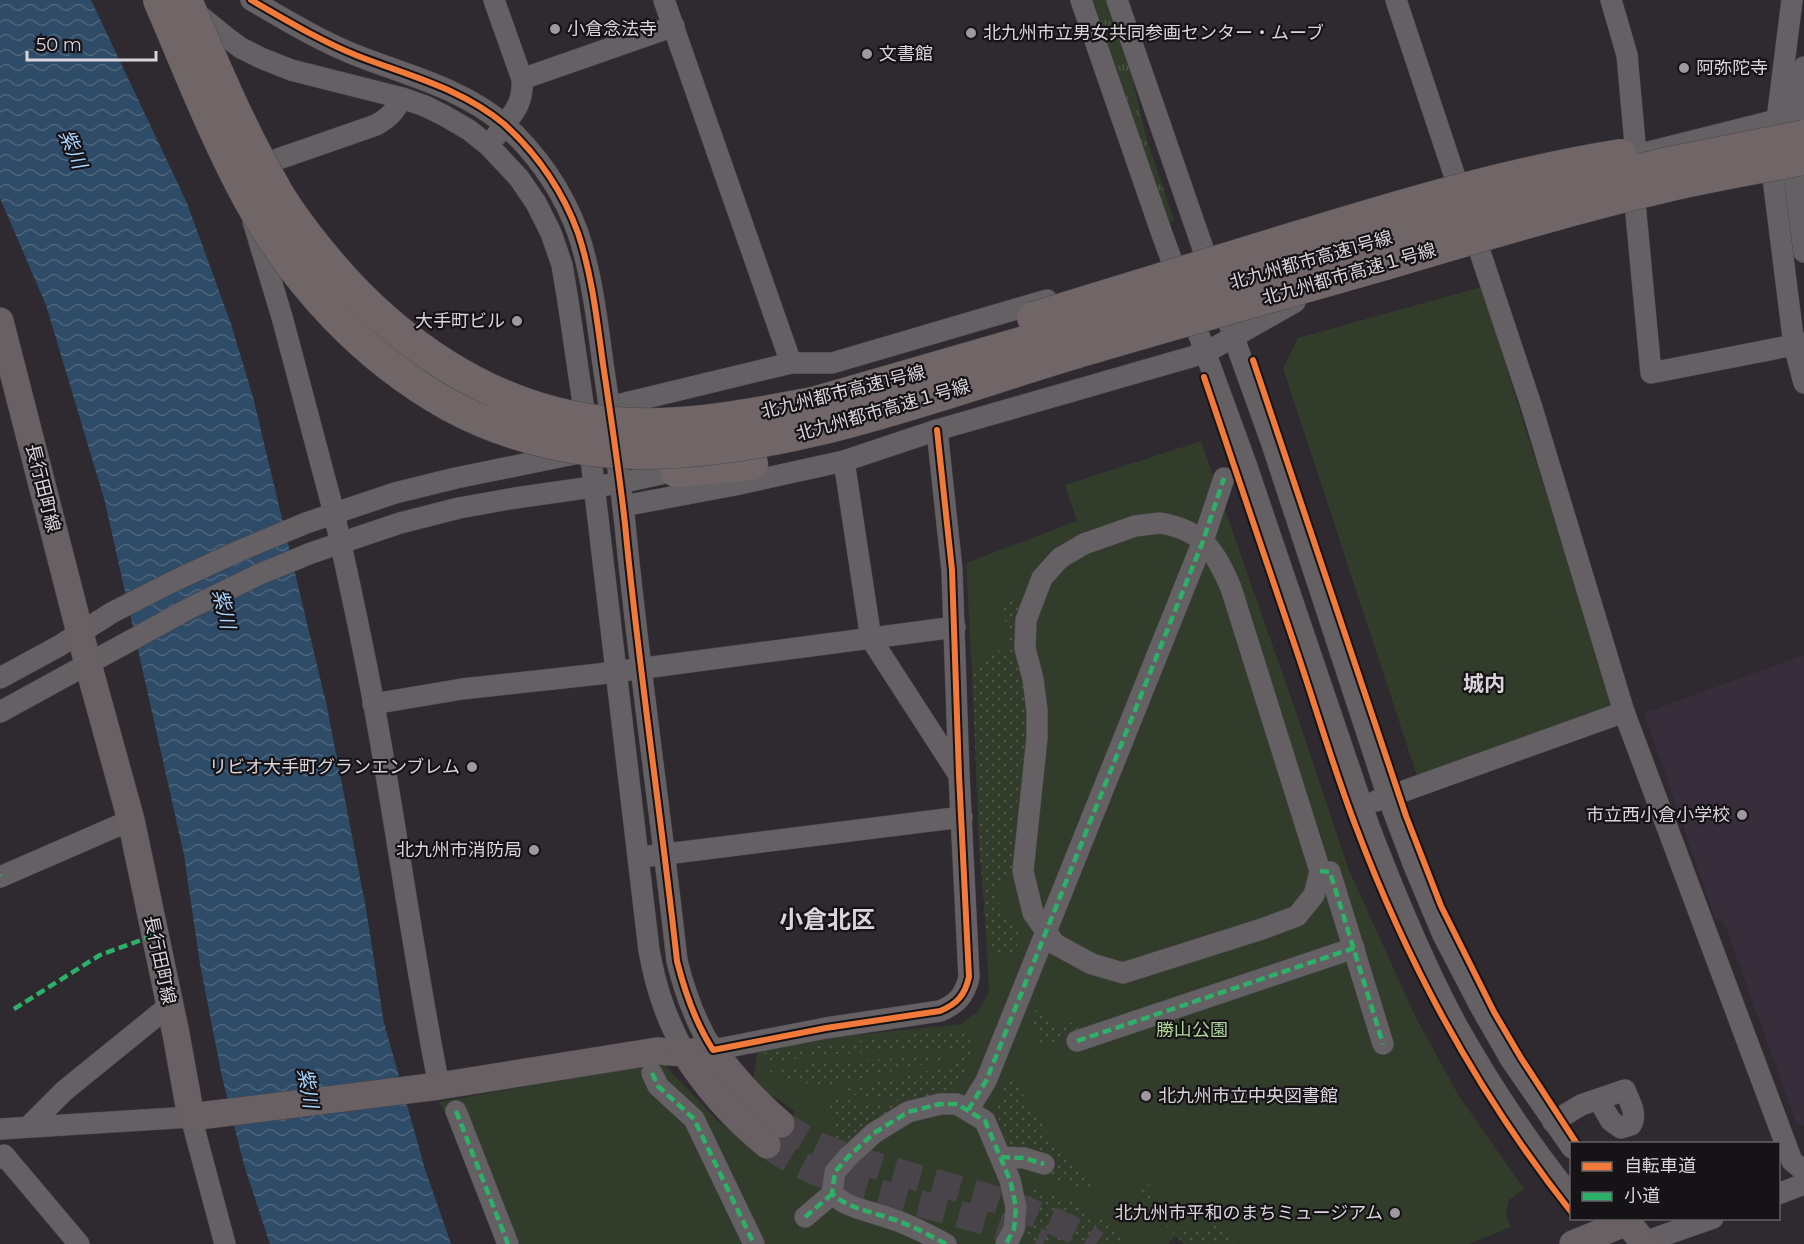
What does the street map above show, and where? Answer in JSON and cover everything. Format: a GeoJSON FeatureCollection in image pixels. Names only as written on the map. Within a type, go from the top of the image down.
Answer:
{"type":"FeatureCollection","features":[{"type":"Feature","properties":{"kind":"highway","name":"北九州都市高速１号線"},"geometry":{"type":"LineString","coordinates":[[159,0],[217,132],[251,201],[284,254],[317,296],[348,330],[377,357],[452,406],[500,427],[538,439],[598,450],[649,453],[701,450],[753,443],[854,421],[1577,196],[1664,164],[1799,120]]}},
{"type":"Feature","properties":{"kind":"highway","name":"北九州都市高速1号線"},"geometry":{"type":"LineString","coordinates":[[184,0],[273,187],[306,234],[361,299],[408,340],[464,377],[520,402],[606,422],[655,424],[707,421],[760,414],[813,403],[1493,207],[1577,196]]}},
{"type":"Feature","properties":{"kind":"highway"},"geometry":{"type":"LineString","coordinates":[[661,434],[750,399],[917,354],[1486,182],[1575,162],[1799,120]]}},
{"type":"Feature","properties":{"kind":"highway","name":"北九州都市高速１号線"},"geometry":{"type":"LineString","coordinates":[[1577,196],[1797,174]]}},
{"type":"Feature","properties":{"kind":"highway"},"geometry":{"type":"LineString","coordinates":[[676,471],[752,464],[854,440],[1280,315],[1378,282],[1577,196]]}},
{"type":"Feature","properties":{"kind":"main road","name":"長行田町線"},"geometry":{"type":"LineString","coordinates":[[0,321],[88,664],[131,820],[191,1117]]}},
{"type":"Feature","properties":{"kind":"main road"},"geometry":{"type":"LineString","coordinates":[[191,1117],[439,1086],[657,1051],[685,1053],[713,1050],[750,1095],[774,1135],[744,1126],[706,1084],[685,1053]]}},
{"type":"Feature","properties":{"kind":"main road"},"geometry":{"type":"LineString","coordinates":[[1573,1244],[1598,1232],[1636,1232]]}},
{"type":"Feature","properties":{"kind":"street"},"geometry":{"type":"LineString","coordinates":[[184,0],[226,37],[261,58],[291,70],[425,106],[470,130],[489,146],[519,178],[536,203],[551,233],[562,264],[590,451],[649,950],[655,982],[669,1023],[685,1053]]}},
{"type":"Feature","properties":{"kind":"street"},"geometry":{"type":"LineString","coordinates":[[251,0],[267,7],[314,36],[358,56],[434,82],[485,110],[529,150],[566,203],[588,264],[615,444],[677,961],[694,1018],[713,1050],[826,1028],[940,1011],[960,999],[967,986],[969,977],[952,570],[937,430]]}},
{"type":"Feature","properties":{"kind":"street"},"geometry":{"type":"LineString","coordinates":[[489,146],[520,103],[523,92],[522,79],[494,0]]}},
{"type":"Feature","properties":{"kind":"street"},"geometry":{"type":"LineString","coordinates":[[664,0],[791,363]]}},
{"type":"Feature","properties":{"kind":"street"},"geometry":{"type":"LineString","coordinates":[[1081,0],[1180,285],[1249,472],[1370,829],[1411,929],[1455,1021],[1486,1075],[1524,1133],[1570,1195]]}},
{"type":"Feature","properties":{"kind":"street"},"geometry":{"type":"LineString","coordinates":[[1117,0],[1272,444],[1388,797],[1443,935],[1480,1006],[1511,1060],[1570,1145]]}},
{"type":"Feature","properties":{"kind":"street"},"geometry":{"type":"LineString","coordinates":[[1396,0],[1532,408],[1624,712],[1795,1164]]}},
{"type":"Feature","properties":{"kind":"street"},"geometry":{"type":"LineString","coordinates":[[1611,0],[1627,55],[1636,155]]}},
{"type":"Feature","properties":{"kind":"street"},"geometry":{"type":"LineString","coordinates":[[1792,0],[1799,120]]}},
{"type":"Feature","properties":{"kind":"street"},"geometry":{"type":"LineString","coordinates":[[522,79],[674,26]]}},
{"type":"Feature","properties":{"kind":"street"},"geometry":{"type":"LineString","coordinates":[[1804,66],[1797,174],[1799,344],[1804,383]]}},
{"type":"Feature","properties":{"kind":"street"},"geometry":{"type":"LineString","coordinates":[[402,99],[395,112],[376,124],[258,166],[249,178],[245,198],[282,317],[341,544],[373,704],[426,1022],[439,1086]]}},
{"type":"Feature","properties":{"kind":"street"},"geometry":{"type":"LineString","coordinates":[[0,678],[113,612],[176,580],[306,523],[395,494],[456,478],[661,434],[1180,285],[1462,199],[1636,155],[1799,120]]}},
{"type":"Feature","properties":{"kind":"street"},"geometry":{"type":"LineString","coordinates":[[623,506],[844,461],[937,430],[1205,353],[1231,330],[1294,302],[1635,203],[1797,174]]}},
{"type":"Feature","properties":{"kind":"street"},"geometry":{"type":"LineString","coordinates":[[1797,174],[1804,252]]}},
{"type":"Feature","properties":{"kind":"street"},"geometry":{"type":"LineString","coordinates":[[1635,203],[1651,373],[1799,344]]}},
{"type":"Feature","properties":{"kind":"street"},"geometry":{"type":"LineString","coordinates":[[609,406],[791,363],[832,363],[1172,262]]}},
{"type":"Feature","properties":{"kind":"street"},"geometry":{"type":"LineString","coordinates":[[0,712],[190,608],[260,574],[311,553],[399,523],[459,508],[524,496],[620,483],[845,432],[1198,332],[1231,330]]}},
{"type":"Feature","properties":{"kind":"street"},"geometry":{"type":"LineString","coordinates":[[844,461],[871,639],[959,775]]}},
{"type":"Feature","properties":{"kind":"street"},"geometry":{"type":"LineString","coordinates":[[968,1110],[986,1081],[1047,932],[1203,541],[1224,478]]}},
{"type":"Feature","properties":{"kind":"street"},"geometry":{"type":"LineString","coordinates":[[1160,523],[1177,526],[1203,541],[1219,560],[1231,588],[1320,871],[1314,895],[1298,916],[1123,973],[1092,964],[1055,944],[1033,913],[1023,871],[1037,738],[1037,710],[1033,679],[1025,648],[1026,620],[1042,578],[1060,558],[1084,544],[1135,526],[1160,523]]}},
{"type":"Feature","properties":{"kind":"street"},"geometry":{"type":"LineString","coordinates":[[373,704],[462,689],[642,669],[955,627]]}},
{"type":"Feature","properties":{"kind":"street"},"geometry":{"type":"LineString","coordinates":[[1362,805],[1624,712]]}},
{"type":"Feature","properties":{"kind":"street"},"geometry":{"type":"LineString","coordinates":[[639,857],[962,817]]}},
{"type":"Feature","properties":{"kind":"street"},"geometry":{"type":"LineString","coordinates":[[0,877],[131,820]]}},
{"type":"Feature","properties":{"kind":"street"},"geometry":{"type":"LineString","coordinates":[[1320,871],[1330,872],[1383,1044]]}},
{"type":"Feature","properties":{"kind":"street"},"geometry":{"type":"LineString","coordinates":[[1077,1041],[1354,948]]}},
{"type":"Feature","properties":{"kind":"street"},"geometry":{"type":"LineString","coordinates":[[80,1244],[2,1156],[16,1127],[170,1005]]}},
{"type":"Feature","properties":{"kind":"street"},"geometry":{"type":"LineString","coordinates":[[652,1073],[658,1086],[694,1119],[760,1243]]}},
{"type":"Feature","properties":{"kind":"street"},"geometry":{"type":"LineString","coordinates":[[1552,1122],[1581,1106],[1625,1090],[1634,1121],[1628,1127],[1621,1128],[1614,1125],[1598,1100]]}},
{"type":"Feature","properties":{"kind":"street"},"geometry":{"type":"LineString","coordinates":[[805,1217],[832,1194],[835,1172],[874,1133],[908,1112],[940,1104],[957,1104],[985,1121],[1010,1180],[1016,1207],[1014,1229],[1006,1244]]}},
{"type":"Feature","properties":{"kind":"street"},"geometry":{"type":"LineString","coordinates":[[456,1111],[508,1244]]}},
{"type":"Feature","properties":{"kind":"street"},"geometry":{"type":"LineString","coordinates":[[16,1127],[191,1117],[225,1244]]}},
{"type":"Feature","properties":{"kind":"street"},"geometry":{"type":"LineString","coordinates":[[1001,1157],[1024,1158],[1044,1164]]}},
{"type":"Feature","properties":{"kind":"street"},"geometry":{"type":"LineString","coordinates":[[1780,1194],[1804,1184]]}},
{"type":"Feature","properties":{"kind":"street"},"geometry":{"type":"LineString","coordinates":[[832,1194],[840,1201],[858,1209],[900,1222],[946,1244]]}},
{"type":"Feature","properties":{"kind":"street"},"geometry":{"type":"LineString","coordinates":[[1636,1232],[1702,1220]]}},
{"type":"Feature","properties":{"kind":"shaded area","name":"市立西小倉小学校"},"geometry":{"type":"Polygon","coordinates":[[[1804,655],[1804,1126],[1796,1122],[1724,922],[1715,918],[1644,713],[1804,655]]]}},
{"type":"Feature","properties":{"kind":"green space"},"geometry":{"type":"Polygon","coordinates":[[[1093,0],[1107,0],[1129,64],[1146,137],[1174,221],[1169,223],[1093,0]]]}},
{"type":"Feature","properties":{"kind":"green space"},"geometry":{"type":"Polygon","coordinates":[[[1481,287],[1613,707],[1417,776],[1283,368],[1298,338],[1481,287]]]}},
{"type":"Feature","properties":{"kind":"green space","name":"勝山公園"},"geometry":{"type":"Polygon","coordinates":[[[1201,441],[1349,870],[1416,1018],[1459,1096],[1524,1189],[1509,1200],[1506,1214],[1511,1227],[1469,1244],[1184,1244],[1175,1236],[1168,1244],[517,1244],[439,1102],[662,1062],[716,1119],[763,1157],[795,1111],[753,1083],[758,1045],[961,1024],[978,1011],[989,992],[966,563],[1077,521],[1065,485],[1201,441]]]}},
{"type":"Feature","properties":{"kind":"green space"},"geometry":{"type":"Polygon","coordinates":[[[1013,600],[1019,609],[1027,729],[1012,837],[1012,870],[1009,876],[1000,882],[997,900],[1005,916],[1013,916],[1020,938],[1012,953],[996,956],[986,931],[979,843],[972,670],[1010,643],[1001,603],[1013,600]]]}},
{"type":"Feature","properties":{"kind":"green space"},"geometry":{"type":"Polygon","coordinates":[[[1038,1004],[1046,1019],[1053,1025],[1061,1027],[1076,1021],[1081,1028],[1080,1031],[1039,1047],[1032,1018],[1038,1004]]]}},
{"type":"Feature","properties":{"kind":"green space"},"geometry":{"type":"Polygon","coordinates":[[[951,1030],[976,1037],[964,1074],[946,1093],[916,1101],[883,1100],[837,1091],[955,1065],[960,1056],[956,1049],[833,1054],[765,1063],[760,1059],[761,1053],[951,1030]]]}},
{"type":"Feature","properties":{"kind":"green space"},"geometry":{"type":"Polygon","coordinates":[[[952,1056],[952,1058],[821,1087],[764,1072],[832,1061],[952,1056]]]}},
{"type":"Feature","properties":{"kind":"green space"},"geometry":{"type":"Polygon","coordinates":[[[1009,1073],[1060,1152],[1091,1184],[1092,1188],[1089,1191],[1034,1174],[1037,1165],[1019,1153],[1006,1138],[1000,1126],[998,1106],[1009,1073]]]}},
{"type":"Feature","properties":{"kind":"green space"},"geometry":{"type":"Polygon","coordinates":[[[834,1097],[901,1107],[848,1145],[839,1147],[835,1143],[830,1102],[834,1097]]]}},
{"type":"Feature","properties":{"kind":"green space"},"geometry":{"type":"Polygon","coordinates":[[[1148,1183],[1157,1207],[1170,1223],[1193,1230],[1218,1225],[1236,1244],[1184,1244],[1136,1195],[1148,1183]]]}},
{"type":"Feature","properties":{"kind":"green space"},"geometry":{"type":"Polygon","coordinates":[[[1029,1188],[1075,1202],[1136,1244],[1023,1244],[1029,1218],[1029,1188]]]}},
{"type":"Feature","properties":{"kind":"water","name":"紫川"},"geometry":{"type":"Polygon","coordinates":[[[0,0],[91,0],[187,203],[231,324],[253,397],[327,707],[365,903],[384,1023],[425,1169],[451,1244],[270,1244],[244,1165],[222,1077],[200,964],[184,855],[105,502],[46,305],[0,198],[0,0]]]}},
{"type":"Feature","properties":{"kind":"tunnel"},"geometry":{"type":"LineString","coordinates":[[781,1124],[817,1145],[854,1159],[1026,1210],[1071,1229],[1096,1244]]}},
{"type":"Feature","properties":{"kind":"tunnel"},"geometry":{"type":"LineString","coordinates":[[767,1145],[801,1165],[824,1175],[878,1193],[990,1223],[1043,1244]]}},
{"type":"Feature","properties":{"kind":"marked path"},"geometry":{"type":"LineString","coordinates":[[968,1110],[986,1081],[1203,541],[1224,478]]}},
{"type":"Feature","properties":{"kind":"marked path"},"geometry":{"type":"LineString","coordinates":[[1320,871],[1330,872],[1383,1044]]}},
{"type":"Feature","properties":{"kind":"marked path"},"geometry":{"type":"LineString","coordinates":[[14,1009],[100,955],[155,935]]}},
{"type":"Feature","properties":{"kind":"marked path"},"geometry":{"type":"LineString","coordinates":[[1077,1041],[1354,948]]}},
{"type":"Feature","properties":{"kind":"marked path"},"geometry":{"type":"LineString","coordinates":[[652,1073],[658,1086],[694,1119],[754,1244]]}},
{"type":"Feature","properties":{"kind":"marked path"},"geometry":{"type":"LineString","coordinates":[[946,1244],[904,1223],[852,1206],[832,1194],[835,1172],[874,1133],[908,1112],[940,1104],[957,1104],[985,1121],[1010,1180],[1016,1207],[1014,1229],[1006,1244]]}},
{"type":"Feature","properties":{"kind":"marked path"},"geometry":{"type":"LineString","coordinates":[[456,1111],[508,1244]]}},
{"type":"Feature","properties":{"kind":"marked path"},"geometry":{"type":"LineString","coordinates":[[1001,1157],[1024,1158],[1044,1164]]}},
{"type":"Feature","properties":{"kind":"marked path"},"geometry":{"type":"LineString","coordinates":[[805,1217],[832,1194]]}},
{"type":"Feature","properties":{"kind":"cycle path"},"geometry":{"type":"LineString","coordinates":[[251,0],[330,44],[434,84],[487,112],[504,124],[538,161],[557,188],[572,218],[583,249],[590,281],[615,444],[677,961],[691,1007],[713,1050],[826,1028],[940,1011],[963,994],[967,983],[969,977],[952,570],[937,430]]}},
{"type":"Feature","properties":{"kind":"cycle path"},"geometry":{"type":"LineString","coordinates":[[1253,360],[1406,816],[1441,906],[1494,1012],[1576,1142]]}},
{"type":"Feature","properties":{"kind":"cycle path"},"geometry":{"type":"LineString","coordinates":[[1204,377],[1340,784],[1376,878],[1423,979],[1477,1076],[1538,1169],[1570,1210]]}},
{"type":"Feature","properties":{"kind":"place","name":"小倉念法寺"},"geometry":{"type":"Point","coordinates":[555,29]}},
{"type":"Feature","properties":{"kind":"place","name":"北九州市立男女共同参画センター・ムーブ"},"geometry":{"type":"Point","coordinates":[971,33]}},
{"type":"Feature","properties":{"kind":"place","name":"文書館"},"geometry":{"type":"Point","coordinates":[867,54]}},
{"type":"Feature","properties":{"kind":"place","name":"阿弥陀寺"},"geometry":{"type":"Point","coordinates":[1684,68]}},
{"type":"Feature","properties":{"kind":"place","name":"大手町ビル"},"geometry":{"type":"Point","coordinates":[517,321]}},
{"type":"Feature","properties":{"kind":"place","name":"リビオ大手町グランエンブレム"},"geometry":{"type":"Point","coordinates":[472,767]}},
{"type":"Feature","properties":{"kind":"place","name":"市立西小倉小学校"},"geometry":{"type":"Point","coordinates":[1742,815]}},
{"type":"Feature","properties":{"kind":"place","name":"北九州市消防局"},"geometry":{"type":"Point","coordinates":[534,850]}},
{"type":"Feature","properties":{"kind":"place","name":"北九州市立中央図書館"},"geometry":{"type":"Point","coordinates":[1146,1096]}},
{"type":"Feature","properties":{"kind":"place","name":"北九州市平和のまちミュージアム"},"geometry":{"type":"Point","coordinates":[1395,1213]}},
{"type":"Feature","properties":{"kind":"district","name":"城内"},"geometry":{"type":"Point","coordinates":[1484,683]}},
{"type":"Feature","properties":{"kind":"district","name":"小倉北区"},"geometry":{"type":"Point","coordinates":[827,919]}}]}
